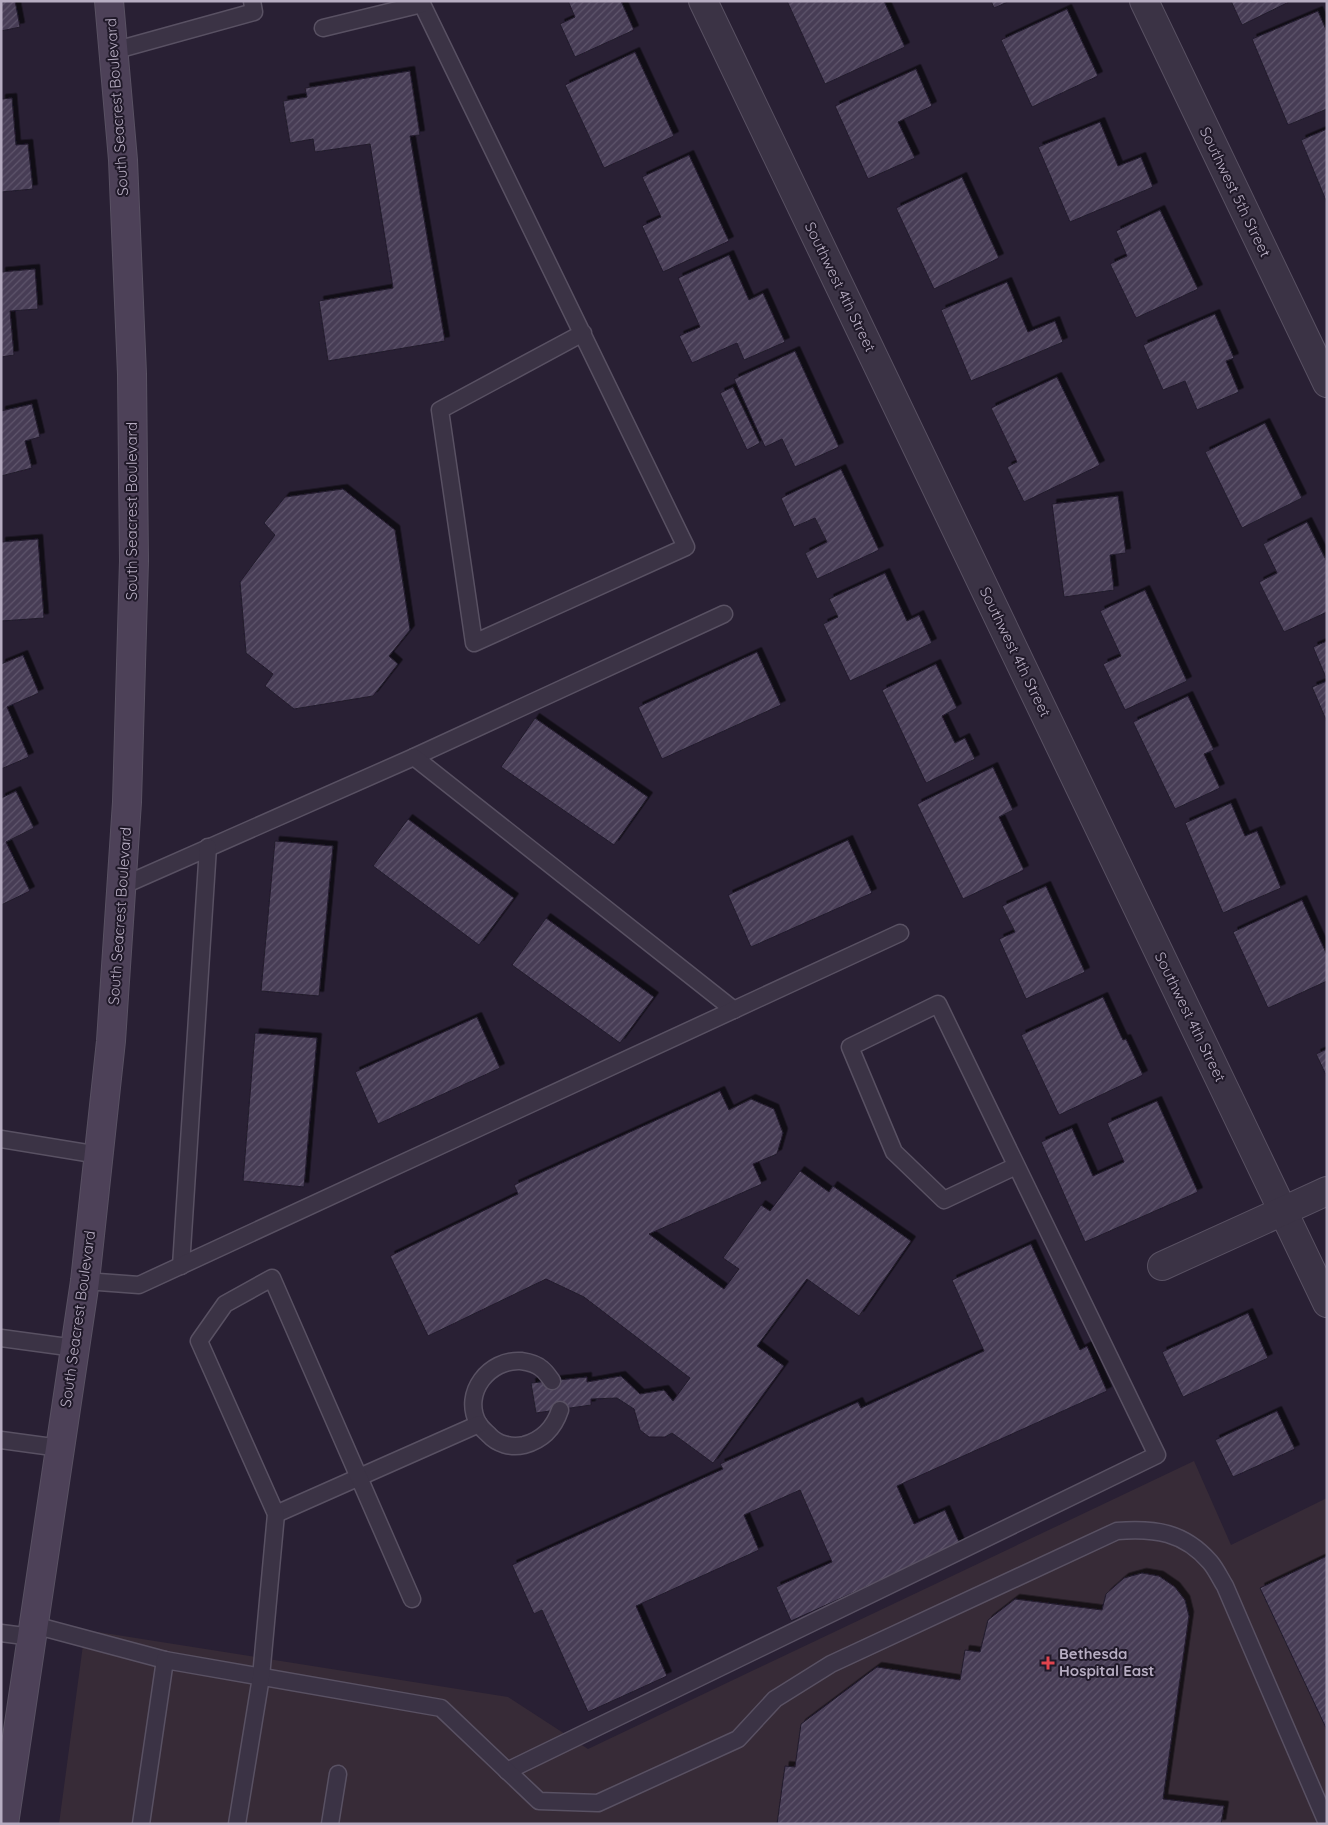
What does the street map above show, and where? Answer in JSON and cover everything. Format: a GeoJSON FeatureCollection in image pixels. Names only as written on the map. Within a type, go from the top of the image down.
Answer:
{"type":"FeatureCollection","features":[{"type":"Feature","properties":{"kind":"street","name":"South Seacrest Boulevard"},"geometry":{"type":"LineString","coordinates":[[4,1824],[85,1281],[111,1041],[128,802],[134,561],[132,374],[123,160],[109,1]]}},
{"type":"Feature","properties":{"kind":"street","name":"Southwest 4th Street"},"geometry":{"type":"LineString","coordinates":[[703,1],[1327,1302]]}},
{"type":"Feature","properties":{"kind":"street","name":"Southwest 5th Street"},"geometry":{"type":"LineString","coordinates":[[1144,1],[1327,383]]}},
{"type":"Feature","properties":{"kind":"street"},"geometry":{"type":"LineString","coordinates":[[1162,1266],[1327,1191]]}},
{"type":"Feature","properties":{"kind":"lane"},"geometry":{"type":"LineString","coordinates":[[114,51],[254,12],[252,1]]}},
{"type":"Feature","properties":{"kind":"lane"},"geometry":{"type":"LineString","coordinates":[[324,28],[422,3],[583,334],[686,547],[474,644],[440,410],[583,334]]}},
{"type":"Feature","properties":{"kind":"lane"},"geometry":{"type":"LineString","coordinates":[[122,886],[414,757],[724,614]]}},
{"type":"Feature","properties":{"kind":"lane"},"geometry":{"type":"LineString","coordinates":[[414,757],[734,1010]]}},
{"type":"Feature","properties":{"kind":"lane"},"geometry":{"type":"LineString","coordinates":[[181,1266],[208,848]]}},
{"type":"Feature","properties":{"kind":"lane"},"geometry":{"type":"LineString","coordinates":[[85,1281],[139,1285],[900,933]]}},
{"type":"Feature","properties":{"kind":"lane"},"geometry":{"type":"LineString","coordinates":[[507,1771],[1157,1455],[938,1004],[850,1047],[894,1152],[944,1200],[1016,1166]]}},
{"type":"Feature","properties":{"kind":"lane"},"geometry":{"type":"LineString","coordinates":[[1,1139],[99,1154]]}},
{"type":"Feature","properties":{"kind":"lane"},"geometry":{"type":"LineString","coordinates":[[238,1824],[261,1676],[276,1514],[199,1340],[225,1304],[272,1278],[412,1599]]}},
{"type":"Feature","properties":{"kind":"lane"},"geometry":{"type":"LineString","coordinates":[[1,1338],[75,1348]]}},
{"type":"Feature","properties":{"kind":"lane"},"geometry":{"type":"LineString","coordinates":[[552,1381],[541,1368],[528,1362],[512,1361],[498,1364],[486,1374],[477,1386],[474,1400],[479,1424],[493,1439],[506,1445],[521,1446],[535,1442],[547,1433],[556,1421],[560,1410]]}},
{"type":"Feature","properties":{"kind":"lane"},"geometry":{"type":"LineString","coordinates":[[276,1514],[479,1424]]}},
{"type":"Feature","properties":{"kind":"lane"},"geometry":{"type":"LineString","coordinates":[[1,1440],[60,1448]]}},
{"type":"Feature","properties":{"kind":"lane"},"geometry":{"type":"LineString","coordinates":[[1,1633],[33,1631],[165,1660],[441,1708],[539,1801],[598,1803],[738,1739],[775,1699],[831,1664],[1117,1531],[1143,1529],[1169,1534],[1192,1545],[1211,1563],[1225,1586],[1327,1822]]}},
{"type":"Feature","properties":{"kind":"lane"},"geometry":{"type":"LineString","coordinates":[[141,1824],[165,1660]]}},
{"type":"Feature","properties":{"kind":"lane"},"geometry":{"type":"LineString","coordinates":[[330,1824],[338,1774]]}},
{"type":"Feature","properties":{"kind":"shaded area","name":"Bethesda Hospital East"},"geometry":{"type":"Polygon","coordinates":[[[1194,1461],[1231,1545],[1327,1498],[1327,1824],[59,1824],[85,1630],[508,1697],[588,1749],[1194,1461]]]}},
{"type":"Feature","properties":{"kind":"building"},"geometry":{"type":"Polygon","coordinates":[[[1,1],[15,1],[20,27],[1,31],[1,1]]]}},
{"type":"Feature","properties":{"kind":"building"},"geometry":{"type":"Polygon","coordinates":[[[568,1],[621,1],[634,30],[575,57],[560,24],[575,17],[568,1]]]}},
{"type":"Feature","properties":{"kind":"building"},"geometry":{"type":"Polygon","coordinates":[[[787,1],[884,1],[905,47],[825,84],[787,1]]]}},
{"type":"Feature","properties":{"kind":"building"},"geometry":{"type":"Polygon","coordinates":[[[991,1],[1010,1],[994,8],[991,1]]]}},
{"type":"Feature","properties":{"kind":"building"},"geometry":{"type":"Polygon","coordinates":[[[1231,1],[1291,1],[1242,25],[1231,1]]]}},
{"type":"Feature","properties":{"kind":"building"},"geometry":{"type":"Polygon","coordinates":[[[1067,9],[1098,76],[1032,107],[1001,40],[1067,9]]]}},
{"type":"Feature","properties":{"kind":"building"},"geometry":{"type":"Polygon","coordinates":[[[1318,11],[1327,32],[1327,109],[1288,125],[1252,39],[1318,11]]]}},
{"type":"Feature","properties":{"kind":"building"},"geometry":{"type":"Polygon","coordinates":[[[635,52],[674,136],[604,168],[565,85],[635,52]]]}},
{"type":"Feature","properties":{"kind":"building"},"geometry":{"type":"Polygon","coordinates":[[[916,69],[932,106],[898,122],[915,158],[868,179],[835,106],[916,69]]]}},
{"type":"Feature","properties":{"kind":"building"},"geometry":{"type":"Polygon","coordinates":[[[410,71],[420,135],[410,136],[445,341],[328,361],[319,301],[393,288],[370,144],[315,152],[313,139],[290,143],[283,101],[307,97],[305,88],[410,71]]]}},
{"type":"Feature","properties":{"kind":"building"},"geometry":{"type":"Polygon","coordinates":[[[12,98],[16,145],[28,144],[33,189],[1,192],[1,99],[12,98]]]}},
{"type":"Feature","properties":{"kind":"building"},"geometry":{"type":"Polygon","coordinates":[[[1100,122],[1118,166],[1141,157],[1153,187],[1070,222],[1038,147],[1100,122]]]}},
{"type":"Feature","properties":{"kind":"building"},"geometry":{"type":"Polygon","coordinates":[[[1327,129],[1327,203],[1301,140],[1327,129]]]}},
{"type":"Feature","properties":{"kind":"building"},"geometry":{"type":"Polygon","coordinates":[[[689,155],[729,241],[663,272],[642,226],[661,217],[642,177],[689,155]]]}},
{"type":"Feature","properties":{"kind":"building"},"geometry":{"type":"Polygon","coordinates":[[[962,177],[999,258],[934,289],[896,208],[962,177]]]}},
{"type":"Feature","properties":{"kind":"building"},"geometry":{"type":"Polygon","coordinates":[[[1160,210],[1198,289],[1136,318],[1110,264],[1127,256],[1116,231],[1160,210]]]}},
{"type":"Feature","properties":{"kind":"building"},"geometry":{"type":"Polygon","coordinates":[[[729,255],[749,300],[763,293],[785,342],[744,360],[737,343],[692,363],[679,336],[700,327],[678,278],[729,255]]]}},
{"type":"Feature","properties":{"kind":"building"},"geometry":{"type":"Polygon","coordinates":[[[35,269],[38,309],[10,311],[14,355],[1,357],[1,272],[35,269]]]}},
{"type":"Feature","properties":{"kind":"building"},"geometry":{"type":"Polygon","coordinates":[[[1007,282],[1028,332],[1055,321],[1063,342],[971,381],[941,310],[1007,282]]]}},
{"type":"Feature","properties":{"kind":"building"},"geometry":{"type":"Polygon","coordinates":[[[1215,314],[1234,358],[1226,361],[1239,392],[1197,410],[1185,381],[1163,390],[1143,345],[1215,314]]]}},
{"type":"Feature","properties":{"kind":"building"},"geometry":{"type":"Polygon","coordinates":[[[795,351],[839,447],[795,467],[782,439],[765,447],[734,379],[795,351]]]}},
{"type":"Feature","properties":{"kind":"building"},"geometry":{"type":"Polygon","coordinates":[[[1057,377],[1100,465],[1024,502],[1007,467],[1017,462],[991,408],[1057,377]]]}},
{"type":"Feature","properties":{"kind":"building"},"geometry":{"type":"Polygon","coordinates":[[[733,387],[760,443],[747,450],[720,393],[733,387]]]}},
{"type":"Feature","properties":{"kind":"building"},"geometry":{"type":"Polygon","coordinates":[[[32,404],[40,437],[25,441],[32,468],[1,476],[1,411],[32,404]]]}},
{"type":"Feature","properties":{"kind":"building"},"geometry":{"type":"Polygon","coordinates":[[[1265,423],[1302,498],[1242,528],[1205,452],[1265,423]]]}},
{"type":"Feature","properties":{"kind":"building"},"geometry":{"type":"Polygon","coordinates":[[[841,469],[879,550],[817,579],[805,553],[827,542],[815,518],[794,527],[781,498],[841,469]]]}},
{"type":"Feature","properties":{"kind":"building"},"geometry":{"type":"Polygon","coordinates":[[[343,489],[395,530],[410,630],[389,656],[398,664],[373,696],[294,709],[265,686],[273,674],[246,653],[240,582],[275,535],[264,523],[285,497],[343,489]]]}},
{"type":"Feature","properties":{"kind":"building"},"geometry":{"type":"Polygon","coordinates":[[[1118,496],[1126,553],[1110,555],[1114,590],[1064,597],[1052,504],[1118,496]]]}},
{"type":"Feature","properties":{"kind":"building"},"geometry":{"type":"Polygon","coordinates":[[[1307,522],[1327,562],[1327,612],[1284,632],[1259,582],[1277,573],[1263,544],[1307,522]]]}},
{"type":"Feature","properties":{"kind":"building"},"geometry":{"type":"Polygon","coordinates":[[[38,539],[44,618],[1,621],[1,542],[38,539]]]}},
{"type":"Feature","properties":{"kind":"building"},"geometry":{"type":"Polygon","coordinates":[[[885,573],[907,621],[919,615],[932,643],[850,681],[823,624],[838,617],[829,599],[885,573]]]}},
{"type":"Feature","properties":{"kind":"building"},"geometry":{"type":"Polygon","coordinates":[[[1145,590],[1187,681],[1125,710],[1103,664],[1121,656],[1100,611],[1145,590]]]}},
{"type":"Feature","properties":{"kind":"building"},"geometry":{"type":"Polygon","coordinates":[[[1327,641],[1327,680],[1313,647],[1327,641]]]}},
{"type":"Feature","properties":{"kind":"building"},"geometry":{"type":"Polygon","coordinates":[[[757,652],[781,705],[662,759],[638,707],[757,652]]]}},
{"type":"Feature","properties":{"kind":"building"},"geometry":{"type":"Polygon","coordinates":[[[23,655],[39,693],[7,707],[29,757],[1,769],[1,664],[23,655]]]}},
{"type":"Feature","properties":{"kind":"building"},"geometry":{"type":"Polygon","coordinates":[[[936,664],[957,708],[942,716],[955,743],[965,738],[975,759],[926,783],[882,690],[936,664]]]}},
{"type":"Feature","properties":{"kind":"building"},"geometry":{"type":"Polygon","coordinates":[[[1327,681],[1327,722],[1312,687],[1327,681]]]}},
{"type":"Feature","properties":{"kind":"building"},"geometry":{"type":"Polygon","coordinates":[[[1188,696],[1214,750],[1204,754],[1220,788],[1175,809],[1133,722],[1188,696]]]}},
{"type":"Feature","properties":{"kind":"building"},"geometry":{"type":"Polygon","coordinates":[[[535,718],[648,797],[614,845],[501,767],[535,718]]]}},
{"type":"Feature","properties":{"kind":"building"},"geometry":{"type":"Polygon","coordinates":[[[993,767],[1013,810],[999,817],[1024,870],[963,899],[917,804],[993,767]]]}},
{"type":"Feature","properties":{"kind":"building"},"geometry":{"type":"Polygon","coordinates":[[[16,791],[34,828],[6,842],[30,891],[1,905],[1,798],[16,791]]]}},
{"type":"Feature","properties":{"kind":"building"},"geometry":{"type":"Polygon","coordinates":[[[1231,803],[1245,836],[1257,831],[1281,888],[1223,913],[1185,823],[1231,803]]]}},
{"type":"Feature","properties":{"kind":"building"},"geometry":{"type":"Polygon","coordinates":[[[408,819],[514,898],[479,945],[373,866],[408,819]]]}},
{"type":"Feature","properties":{"kind":"building"},"geometry":{"type":"Polygon","coordinates":[[[848,840],[872,893],[751,947],[728,895],[848,840]]]}},
{"type":"Feature","properties":{"kind":"building"},"geometry":{"type":"Polygon","coordinates":[[[275,841],[333,846],[319,996],[261,991],[275,841]]]}},
{"type":"Feature","properties":{"kind":"building"},"geometry":{"type":"Polygon","coordinates":[[[1046,886],[1085,972],[1026,999],[999,939],[1015,932],[1002,906],[1046,886]]]}},
{"type":"Feature","properties":{"kind":"building"},"geometry":{"type":"Polygon","coordinates":[[[1302,900],[1327,955],[1327,981],[1268,1008],[1233,932],[1302,900]]]}},
{"type":"Feature","properties":{"kind":"building"},"geometry":{"type":"Polygon","coordinates":[[[546,918],[654,997],[620,1043],[512,965],[546,918]]]}},
{"type":"Feature","properties":{"kind":"building"},"geometry":{"type":"Polygon","coordinates":[[[1103,997],[1123,1040],[1126,1039],[1143,1075],[1059,1115],[1021,1035],[1103,997]]]}},
{"type":"Feature","properties":{"kind":"building"},"geometry":{"type":"Polygon","coordinates":[[[477,1017],[500,1068],[378,1124],[355,1072],[477,1017]]]}},
{"type":"Feature","properties":{"kind":"building"},"geometry":{"type":"Polygon","coordinates":[[[255,1033],[317,1038],[304,1187],[243,1181],[255,1033]]]}},
{"type":"Feature","properties":{"kind":"building"},"geometry":{"type":"Polygon","coordinates":[[[1327,1049],[1327,1077],[1316,1054],[1327,1049]]]}},
{"type":"Feature","properties":{"kind":"building"},"geometry":{"type":"Polygon","coordinates":[[[720,1091],[729,1110],[751,1099],[774,1109],[783,1133],[777,1154],[753,1164],[762,1184],[649,1234],[724,1289],[739,1269],[723,1258],[761,1205],[770,1211],[800,1171],[829,1192],[833,1186],[911,1241],[859,1316],[807,1279],[757,1346],[784,1366],[713,1463],[672,1433],[665,1437],[649,1437],[640,1430],[634,1409],[617,1398],[591,1399],[591,1405],[536,1413],[531,1383],[587,1377],[587,1382],[621,1376],[640,1394],[664,1390],[673,1401],[690,1378],[584,1297],[546,1279],[428,1336],[390,1256],[518,1194],[514,1185],[720,1091]]]}},
{"type":"Feature","properties":{"kind":"building"},"geometry":{"type":"Polygon","coordinates":[[[1157,1101],[1198,1192],[1085,1242],[1041,1142],[1072,1128],[1093,1176],[1124,1162],[1107,1123],[1157,1101]]]}},
{"type":"Feature","properties":{"kind":"building"},"geometry":{"type":"Polygon","coordinates":[[[1031,1244],[1080,1350],[1087,1346],[1107,1391],[897,1486],[914,1524],[945,1510],[960,1544],[791,1621],[776,1587],[832,1562],[800,1490],[744,1515],[759,1550],[636,1606],[667,1676],[588,1712],[542,1610],[534,1614],[512,1565],[723,1469],[720,1464],[858,1402],[861,1408],[984,1351],[952,1280],[1031,1244]]]}},
{"type":"Feature","properties":{"kind":"building"},"geometry":{"type":"Polygon","coordinates":[[[1248,1313],[1268,1358],[1183,1397],[1162,1352],[1248,1313]]]}},
{"type":"Feature","properties":{"kind":"building"},"geometry":{"type":"Polygon","coordinates":[[[1277,1411],[1295,1449],[1233,1477],[1215,1440],[1277,1411]]]}},
{"type":"Feature","properties":{"kind":"building"},"geometry":{"type":"Polygon","coordinates":[[[1327,1556],[1327,1730],[1260,1588],[1327,1556]]]}},
{"type":"Feature","properties":{"kind":"building"},"geometry":{"type":"Polygon","coordinates":[[[1142,1573],[1159,1576],[1175,1587],[1185,1600],[1189,1616],[1163,1799],[1224,1806],[1221,1824],[777,1824],[785,1766],[795,1767],[801,1724],[877,1667],[960,1680],[965,1650],[980,1652],[988,1620],[1015,1599],[1102,1610],[1106,1594],[1124,1578],[1142,1573]]]}},
{"type":"Feature","properties":{"kind":"place","name":"Bethesda Hospital East"},"geometry":{"type":"Point","coordinates":[1048,1663]}}]}
